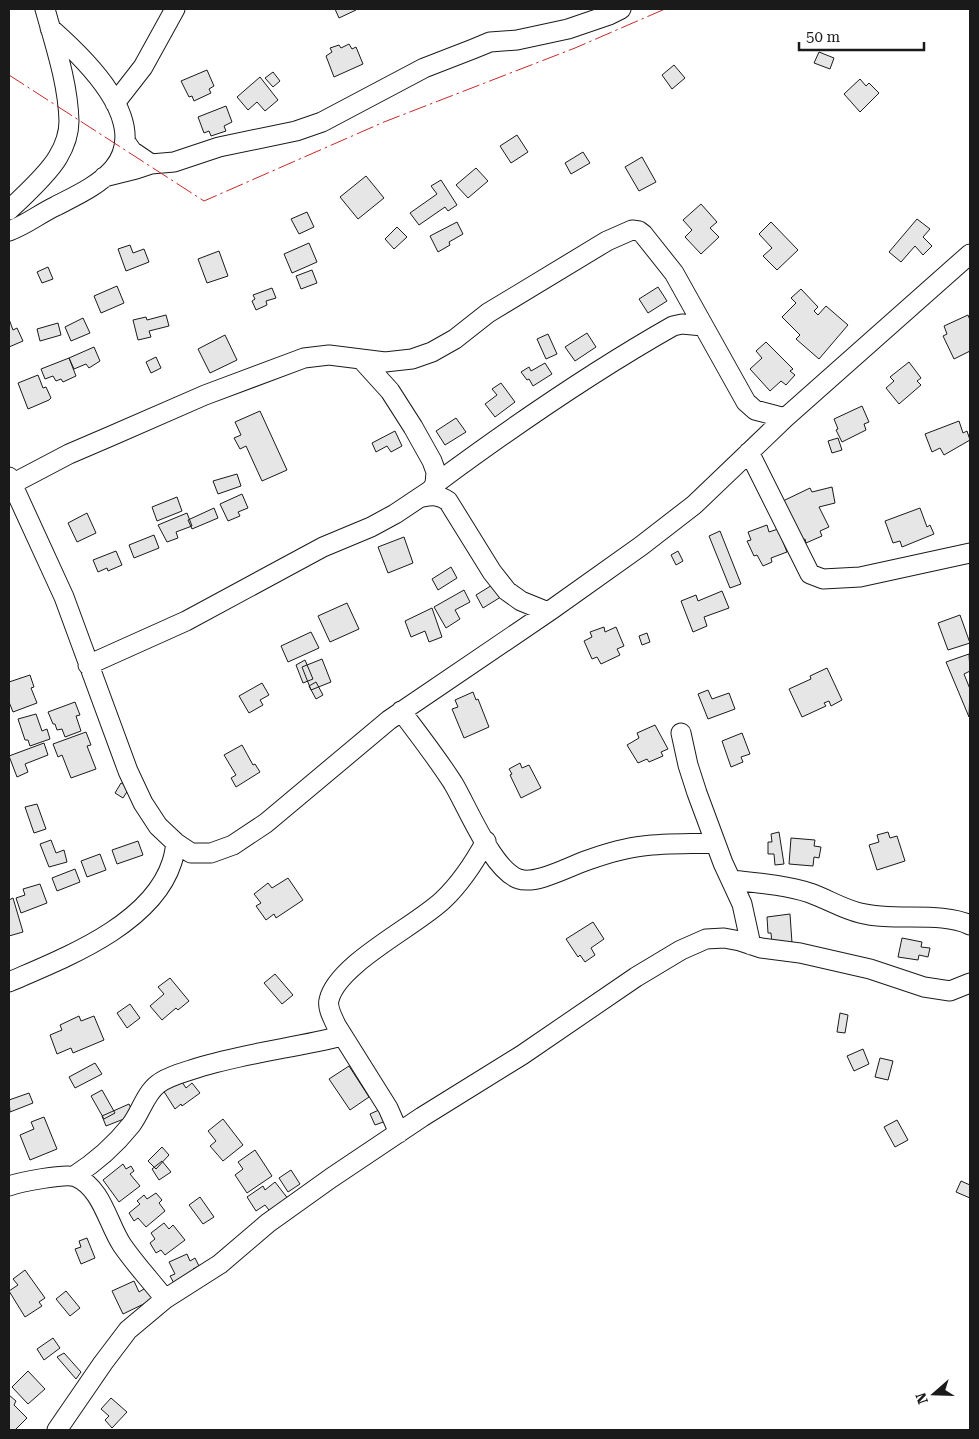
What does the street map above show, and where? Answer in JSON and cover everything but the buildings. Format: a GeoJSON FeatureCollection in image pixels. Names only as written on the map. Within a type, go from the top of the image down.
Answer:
{"type":"FeatureCollection","features":[{"type":"Feature","properties":{"kind":"street"},"geometry":{"type":"LineString","coordinates":[[9,210],[58,158],[66,140],[69,122],[66,93],[45,9]]}},
{"type":"Feature","properties":{"kind":"street"},"geometry":{"type":"LineString","coordinates":[[115,104],[143,67],[175,9]]}},
{"type":"Feature","properties":{"kind":"street"},"geometry":{"type":"LineString","coordinates":[[104,177],[136,170],[151,164],[174,162],[219,147],[296,131],[339,114],[424,68],[474,48],[490,42],[517,40],[559,31],[609,15],[620,9]]}},
{"type":"Feature","properties":{"kind":"street"},"geometry":{"type":"LineString","coordinates":[[50,28],[90,66],[115,104],[124,123],[126,141],[132,151],[151,164]]}},
{"type":"Feature","properties":{"kind":"street"},"geometry":{"type":"LineString","coordinates":[[9,231],[24,226],[52,208],[82,193],[104,177],[114,168],[126,141]]}},
{"type":"Feature","properties":{"kind":"street"},"geometry":{"type":"LineString","coordinates":[[785,418],[755,410],[746,402],[674,273],[644,234],[632,230],[607,241],[530,286],[488,313],[455,339],[432,352],[412,359],[385,362],[329,354],[294,361],[205,395],[10,481],[64,597],[128,771],[143,803],[158,826],[176,844],[191,853],[211,853],[233,845],[266,823],[389,720],[548,612],[641,546],[694,505],[785,418],[970,254]]}},
{"type":"Feature","properties":{"kind":"street"},"geometry":{"type":"LineString","coordinates":[[88,664],[186,621],[323,547],[371,528],[429,490],[503,433],[623,354],[673,326],[682,324],[703,326]]}},
{"type":"Feature","properties":{"kind":"street"},"geometry":{"type":"LineString","coordinates":[[361,359],[390,391],[414,427],[432,461],[436,472],[429,490]]}},
{"type":"Feature","properties":{"kind":"street"},"geometry":{"type":"LineString","coordinates":[[749,452],[810,574],[822,578],[860,577],[970,553]]}},
{"type":"Feature","properties":{"kind":"street"},"geometry":{"type":"LineString","coordinates":[[429,490],[434,495],[448,501],[492,572],[507,591],[521,601],[548,612]]}},
{"type":"Feature","properties":{"kind":"street"},"geometry":{"type":"LineString","coordinates":[[401,712],[453,784],[501,866],[518,879],[528,880],[598,857],[642,846],[715,844]]}},
{"type":"Feature","properties":{"kind":"street"},"geometry":{"type":"LineString","coordinates":[[681,733],[688,765],[715,844],[742,904],[751,945]]}},
{"type":"Feature","properties":{"kind":"street"},"geometry":{"type":"LineString","coordinates":[[399,1133],[388,1108],[342,1036],[330,1012],[329,1001],[336,983],[379,946],[442,902],[470,868],[486,842]]}},
{"type":"Feature","properties":{"kind":"street"},"geometry":{"type":"LineString","coordinates":[[9,982],[68,957],[118,928],[145,904],[161,885],[172,863],[176,844]]}},
{"type":"Feature","properties":{"kind":"street"},"geometry":{"type":"LineString","coordinates":[[731,880],[796,889],[860,913],[897,918],[929,918],[957,921],[970,925]]}},
{"type":"Feature","properties":{"kind":"street"},"geometry":{"type":"LineString","coordinates":[[57,1430],[128,1330],[165,1299],[220,1264],[268,1223],[399,1133],[522,1055],[636,977],[680,950],[706,939],[724,938],[761,948],[800,953],[870,969],[924,988],[950,991],[970,983]]}},
{"type":"Feature","properties":{"kind":"street"},"geometry":{"type":"LineString","coordinates":[[9,1186],[41,1179],[74,1176],[92,1164],[132,1124],[148,1095],[159,1083],[219,1060],[342,1036]]}},
{"type":"Feature","properties":{"kind":"street"},"geometry":{"type":"LineString","coordinates":[[74,1176],[87,1184],[94,1193],[122,1244],[165,1299]]}},
{"type":"Feature","properties":{"kind":"power"},"geometry":{"type":"LineString","coordinates":[[9,75],[204,201],[384,122],[575,48],[665,9]]}}]}
